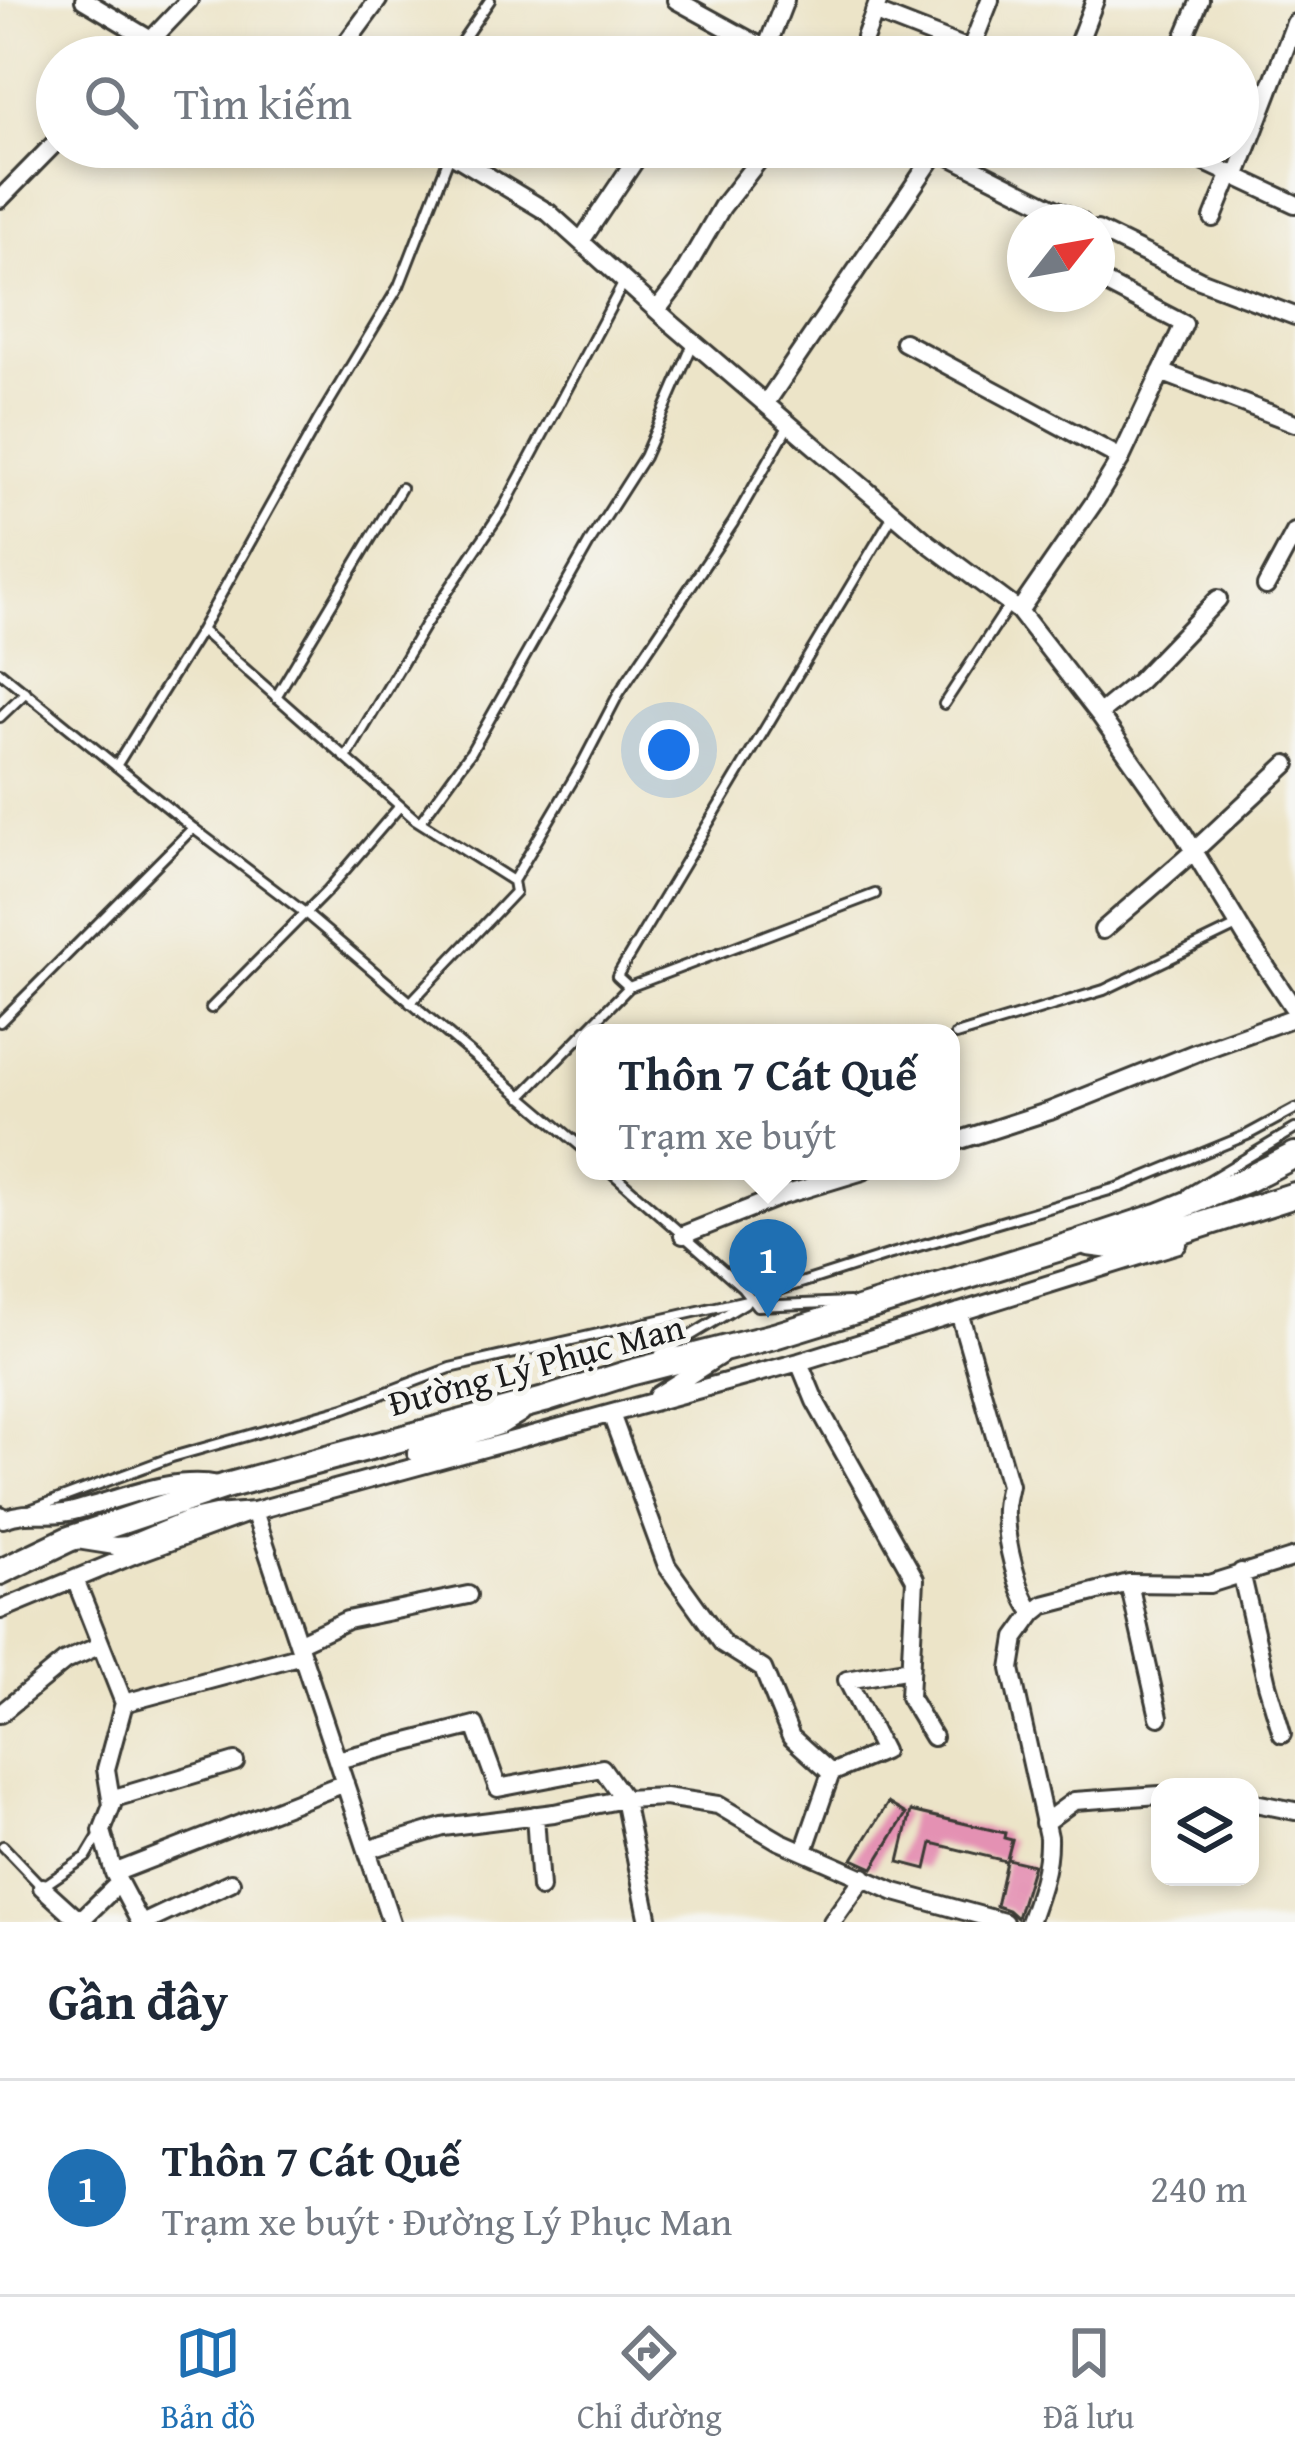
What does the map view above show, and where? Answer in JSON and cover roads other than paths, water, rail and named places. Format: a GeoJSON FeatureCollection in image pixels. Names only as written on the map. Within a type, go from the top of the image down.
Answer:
{"type":"FeatureCollection","features":[{"type":"Feature","properties":{"kind":"main road","name":"Đường Lý Phục Man"},"geometry":{"type":"LineString","coordinates":[[0,1571],[69,1539],[226,1486],[733,1348],[1080,1242],[1158,1216],[1295,1155]]}},
{"type":"Feature","properties":{"kind":"main road"},"geometry":{"type":"LineString","coordinates":[[1080,1242],[1119,1247],[1295,1196]]}},
{"type":"Feature","properties":{"kind":"street"},"geometry":{"type":"LineString","coordinates":[[84,0],[144,36]]}},
{"type":"Feature","properties":{"kind":"street"},"geometry":{"type":"LineString","coordinates":[[155,36],[189,0]]}},
{"type":"Feature","properties":{"kind":"street"},"geometry":{"type":"LineString","coordinates":[[351,36],[378,0]]}},
{"type":"Feature","properties":{"kind":"street"},"geometry":{"type":"LineString","coordinates":[[676,0],[742,36]]}},
{"type":"Feature","properties":{"kind":"street"},"geometry":{"type":"LineString","coordinates":[[777,36],[785,0]]}},
{"type":"Feature","properties":{"kind":"street"},"geometry":{"type":"LineString","coordinates":[[976,36],[990,0]]}},
{"type":"Feature","properties":{"kind":"street"},"geometry":{"type":"LineString","coordinates":[[1081,36],[1095,0]]}},
{"type":"Feature","properties":{"kind":"street"},"geometry":{"type":"LineString","coordinates":[[1185,36],[1200,0]]}},
{"type":"Feature","properties":{"kind":"street"},"geometry":{"type":"LineString","coordinates":[[865,36],[876,6],[935,36]]}},
{"type":"Feature","properties":{"kind":"street"},"geometry":{"type":"LineString","coordinates":[[1259,112],[1295,23]]}},
{"type":"Feature","properties":{"kind":"street"},"geometry":{"type":"LineString","coordinates":[[0,199],[36,162]]}},
{"type":"Feature","properties":{"kind":"street"},"geometry":{"type":"LineString","coordinates":[[476,168],[549,213],[928,543],[1014,607],[1099,714],[1194,851],[1295,1013],[1051,1111],[960,1140]]}},
{"type":"Feature","properties":{"kind":"street"},"geometry":{"type":"LineString","coordinates":[[581,241],[630,168]]}},
{"type":"Feature","properties":{"kind":"street"},"geometry":{"type":"LineString","coordinates":[[657,310],[753,168]]}},
{"type":"Feature","properties":{"kind":"street"},"geometry":{"type":"LineString","coordinates":[[766,404],[924,168]]}},
{"type":"Feature","properties":{"kind":"street"},"geometry":{"type":"LineString","coordinates":[[975,168],[1046,204]]}},
{"type":"Feature","properties":{"kind":"street"},"geometry":{"type":"LineString","coordinates":[[1220,168],[1295,204]]}},
{"type":"Feature","properties":{"kind":"street"},"geometry":{"type":"LineString","coordinates":[[1213,218],[1236,168]]}},
{"type":"Feature","properties":{"kind":"street"},"geometry":{"type":"LineString","coordinates":[[1115,239],[1200,280],[1295,316]]}},
{"type":"Feature","properties":{"kind":"street"},"geometry":{"type":"LineString","coordinates":[[1014,607],[1095,501],[1184,324],[1115,288]]}},
{"type":"Feature","properties":{"kind":"street"},"geometry":{"type":"LineString","coordinates":[[904,342],[1120,458]]}},
{"type":"Feature","properties":{"kind":"street"},"geometry":{"type":"LineString","coordinates":[[1161,372],[1295,424]]}},
{"type":"Feature","properties":{"kind":"street"},"geometry":{"type":"LineString","coordinates":[[1266,586],[1295,532]]}},
{"type":"Feature","properties":{"kind":"street"},"geometry":{"type":"LineString","coordinates":[[1099,714],[1138,682],[1218,599]]}},
{"type":"Feature","properties":{"kind":"street"},"geometry":{"type":"LineString","coordinates":[[1103,930],[1287,764]]}},
{"type":"Feature","properties":{"kind":"street"},"geometry":{"type":"LineString","coordinates":[[683,1235],[833,1180]]}},
{"type":"Feature","properties":{"kind":"street"},"geometry":{"type":"LineString","coordinates":[[0,1610],[254,1510],[799,1362],[1250,1221],[1295,1196]]}},
{"type":"Feature","properties":{"kind":"street"},"geometry":{"type":"LineString","coordinates":[[958,1312],[1009,1485],[1006,1526],[1021,1594],[1034,1613]]}},
{"type":"Feature","properties":{"kind":"street"},"geometry":{"type":"LineString","coordinates":[[641,1406],[733,1348]]}},
{"type":"Feature","properties":{"kind":"street"},"geometry":{"type":"LineString","coordinates":[[799,1362],[815,1401],[915,1579],[909,1697],[933,1737]]}},
{"type":"Feature","properties":{"kind":"street"},"geometry":{"type":"LineString","coordinates":[[274,1504],[350,1473],[500,1426],[544,1400]]}},
{"type":"Feature","properties":{"kind":"street"},"geometry":{"type":"LineString","coordinates":[[611,1414],[667,1566],[723,1644],[763,1669],[791,1737],[831,1773]]}},
{"type":"Feature","properties":{"kind":"street"},"geometry":{"type":"LineString","coordinates":[[1,1518],[25,1511],[62,1514],[177,1484],[200,1481],[226,1486]]}},
{"type":"Feature","properties":{"kind":"street"},"geometry":{"type":"LineString","coordinates":[[69,1539],[128,1545],[188,1520],[254,1510]]}},
{"type":"Feature","properties":{"kind":"street"},"geometry":{"type":"LineString","coordinates":[[254,1510],[391,1922]]}},
{"type":"Feature","properties":{"kind":"street"},"geometry":{"type":"LineString","coordinates":[[1029,1922],[1042,1886],[1048,1837],[1011,1669],[1016,1638],[1034,1613],[1044,1605],[1129,1583],[1209,1584],[1295,1557]]}},
{"type":"Feature","properties":{"kind":"street"},"geometry":{"type":"LineString","coordinates":[[1241,1572],[1282,1734]]}},
{"type":"Feature","properties":{"kind":"street"},"geometry":{"type":"LineString","coordinates":[[75,1579],[124,1703],[106,1769],[112,1805],[102,1831],[116,1878],[143,1922],[231,1882]]}},
{"type":"Feature","properties":{"kind":"street"},"geometry":{"type":"LineString","coordinates":[[1129,1583],[1159,1717]]}},
{"type":"Feature","properties":{"kind":"street"},"geometry":{"type":"LineString","coordinates":[[124,1703],[300,1649],[346,1620],[468,1594]]}},
{"type":"Feature","properties":{"kind":"street"},"geometry":{"type":"LineString","coordinates":[[0,1714],[64,1661],[101,1646]]}},
{"type":"Feature","properties":{"kind":"street"},"geometry":{"type":"LineString","coordinates":[[804,1851],[831,1773],[883,1751],[847,1680],[910,1669]]}},
{"type":"Feature","properties":{"kind":"street"},"geometry":{"type":"LineString","coordinates":[[337,1760],[475,1725],[498,1789],[602,1768],[624,1799],[649,1922]]}},
{"type":"Feature","properties":{"kind":"street"},"geometry":{"type":"LineString","coordinates":[[111,1799],[235,1762]]}},
{"type":"Feature","properties":{"kind":"street"},"geometry":{"type":"LineString","coordinates":[[42,1888],[75,1917],[84,1917],[116,1878],[345,1783]]}},
{"type":"Feature","properties":{"kind":"street"},"geometry":{"type":"LineString","coordinates":[[1043,1823],[1074,1801],[1151,1796]]}},
{"type":"Feature","properties":{"kind":"street"},"geometry":{"type":"LineString","coordinates":[[367,1850],[443,1827],[664,1797],[718,1805],[779,1841],[895,1892],[1004,1922]]}},
{"type":"Feature","properties":{"kind":"street"},"geometry":{"type":"LineString","coordinates":[[1259,1804],[1295,1810]]}},
{"type":"Feature","properties":{"kind":"street"},"geometry":{"type":"LineString","coordinates":[[535,1815],[540,1888]]}},
{"type":"Feature","properties":{"kind":"street"},"geometry":{"type":"LineString","coordinates":[[832,1922],[864,1877]]}},
{"type":"Feature","properties":{"kind":"lane"},"geometry":{"type":"LineString","coordinates":[[465,36],[490,0]]}},
{"type":"Feature","properties":{"kind":"lane"},"geometry":{"type":"LineString","coordinates":[[116,766],[201,630],[399,286],[441,168]]}},
{"type":"Feature","properties":{"kind":"lane"},"geometry":{"type":"LineString","coordinates":[[346,758],[425,625],[503,509],[625,281]]}},
{"type":"Feature","properties":{"kind":"lane"},"geometry":{"type":"LineString","coordinates":[[420,822],[471,752],[591,540],[644,457],[694,342]]}},
{"type":"Feature","properties":{"kind":"lane"},"geometry":{"type":"LineString","coordinates":[[410,1003],[515,892],[513,881],[619,692],[733,523],[789,424]]}},
{"type":"Feature","properties":{"kind":"lane"},"geometry":{"type":"LineString","coordinates":[[276,697],[401,488]]}},
{"type":"Feature","properties":{"kind":"lane"},"geometry":{"type":"LineString","coordinates":[[628,987],[617,976],[893,513]]}},
{"type":"Feature","properties":{"kind":"lane"},"geometry":{"type":"LineString","coordinates":[[944,704],[1014,607]]}},
{"type":"Feature","properties":{"kind":"lane"},"geometry":{"type":"LineString","coordinates":[[201,630],[400,806],[513,881]]}},
{"type":"Feature","properties":{"kind":"lane"},"geometry":{"type":"LineString","coordinates":[[0,672],[305,913],[576,1142]]}},
{"type":"Feature","properties":{"kind":"lane"},"geometry":{"type":"LineString","coordinates":[[0,717],[26,692]]}},
{"type":"Feature","properties":{"kind":"lane"},"geometry":{"type":"LineString","coordinates":[[211,1008],[305,913],[400,806]]}},
{"type":"Feature","properties":{"kind":"lane"},"geometry":{"type":"LineString","coordinates":[[0,1022],[193,828]]}},
{"type":"Feature","properties":{"kind":"lane"},"geometry":{"type":"LineString","coordinates":[[592,1024],[628,987],[875,894]]}},
{"type":"Feature","properties":{"kind":"lane"},"geometry":{"type":"LineString","coordinates":[[960,1034],[1105,990],[1239,925]]}},
{"type":"Feature","properties":{"kind":"lane"},"geometry":{"type":"LineString","coordinates":[[521,1096],[576,1040]]}},
{"type":"Feature","properties":{"kind":"lane"},"geometry":{"type":"LineString","coordinates":[[25,1511],[172,1457],[345,1408],[450,1368],[752,1300],[1120,1187],[1247,1136],[1295,1109]]}},
{"type":"Feature","properties":{"kind":"lane"},"geometry":{"type":"LineString","coordinates":[[1158,1216],[1195,1188],[1295,1129]]}},
{"type":"Feature","properties":{"kind":"lane"},"geometry":{"type":"LineString","coordinates":[[620,1180],[742,1287],[757,1306],[888,1301]]}},
{"type":"Feature","properties":{"kind":"lane"},"geometry":{"type":"LineString","coordinates":[[628,1373],[752,1300]]}},
{"type":"Feature","properties":{"kind":"lane"},"geometry":{"type":"LineString","coordinates":[[3,1846],[42,1888],[86,1857],[102,1831]]}},
{"type":"Feature","properties":{"kind":"place","name":"Thôn 7 Cát Quế"},"geometry":{"type":"Point","coordinates":[768,1318]}}]}
